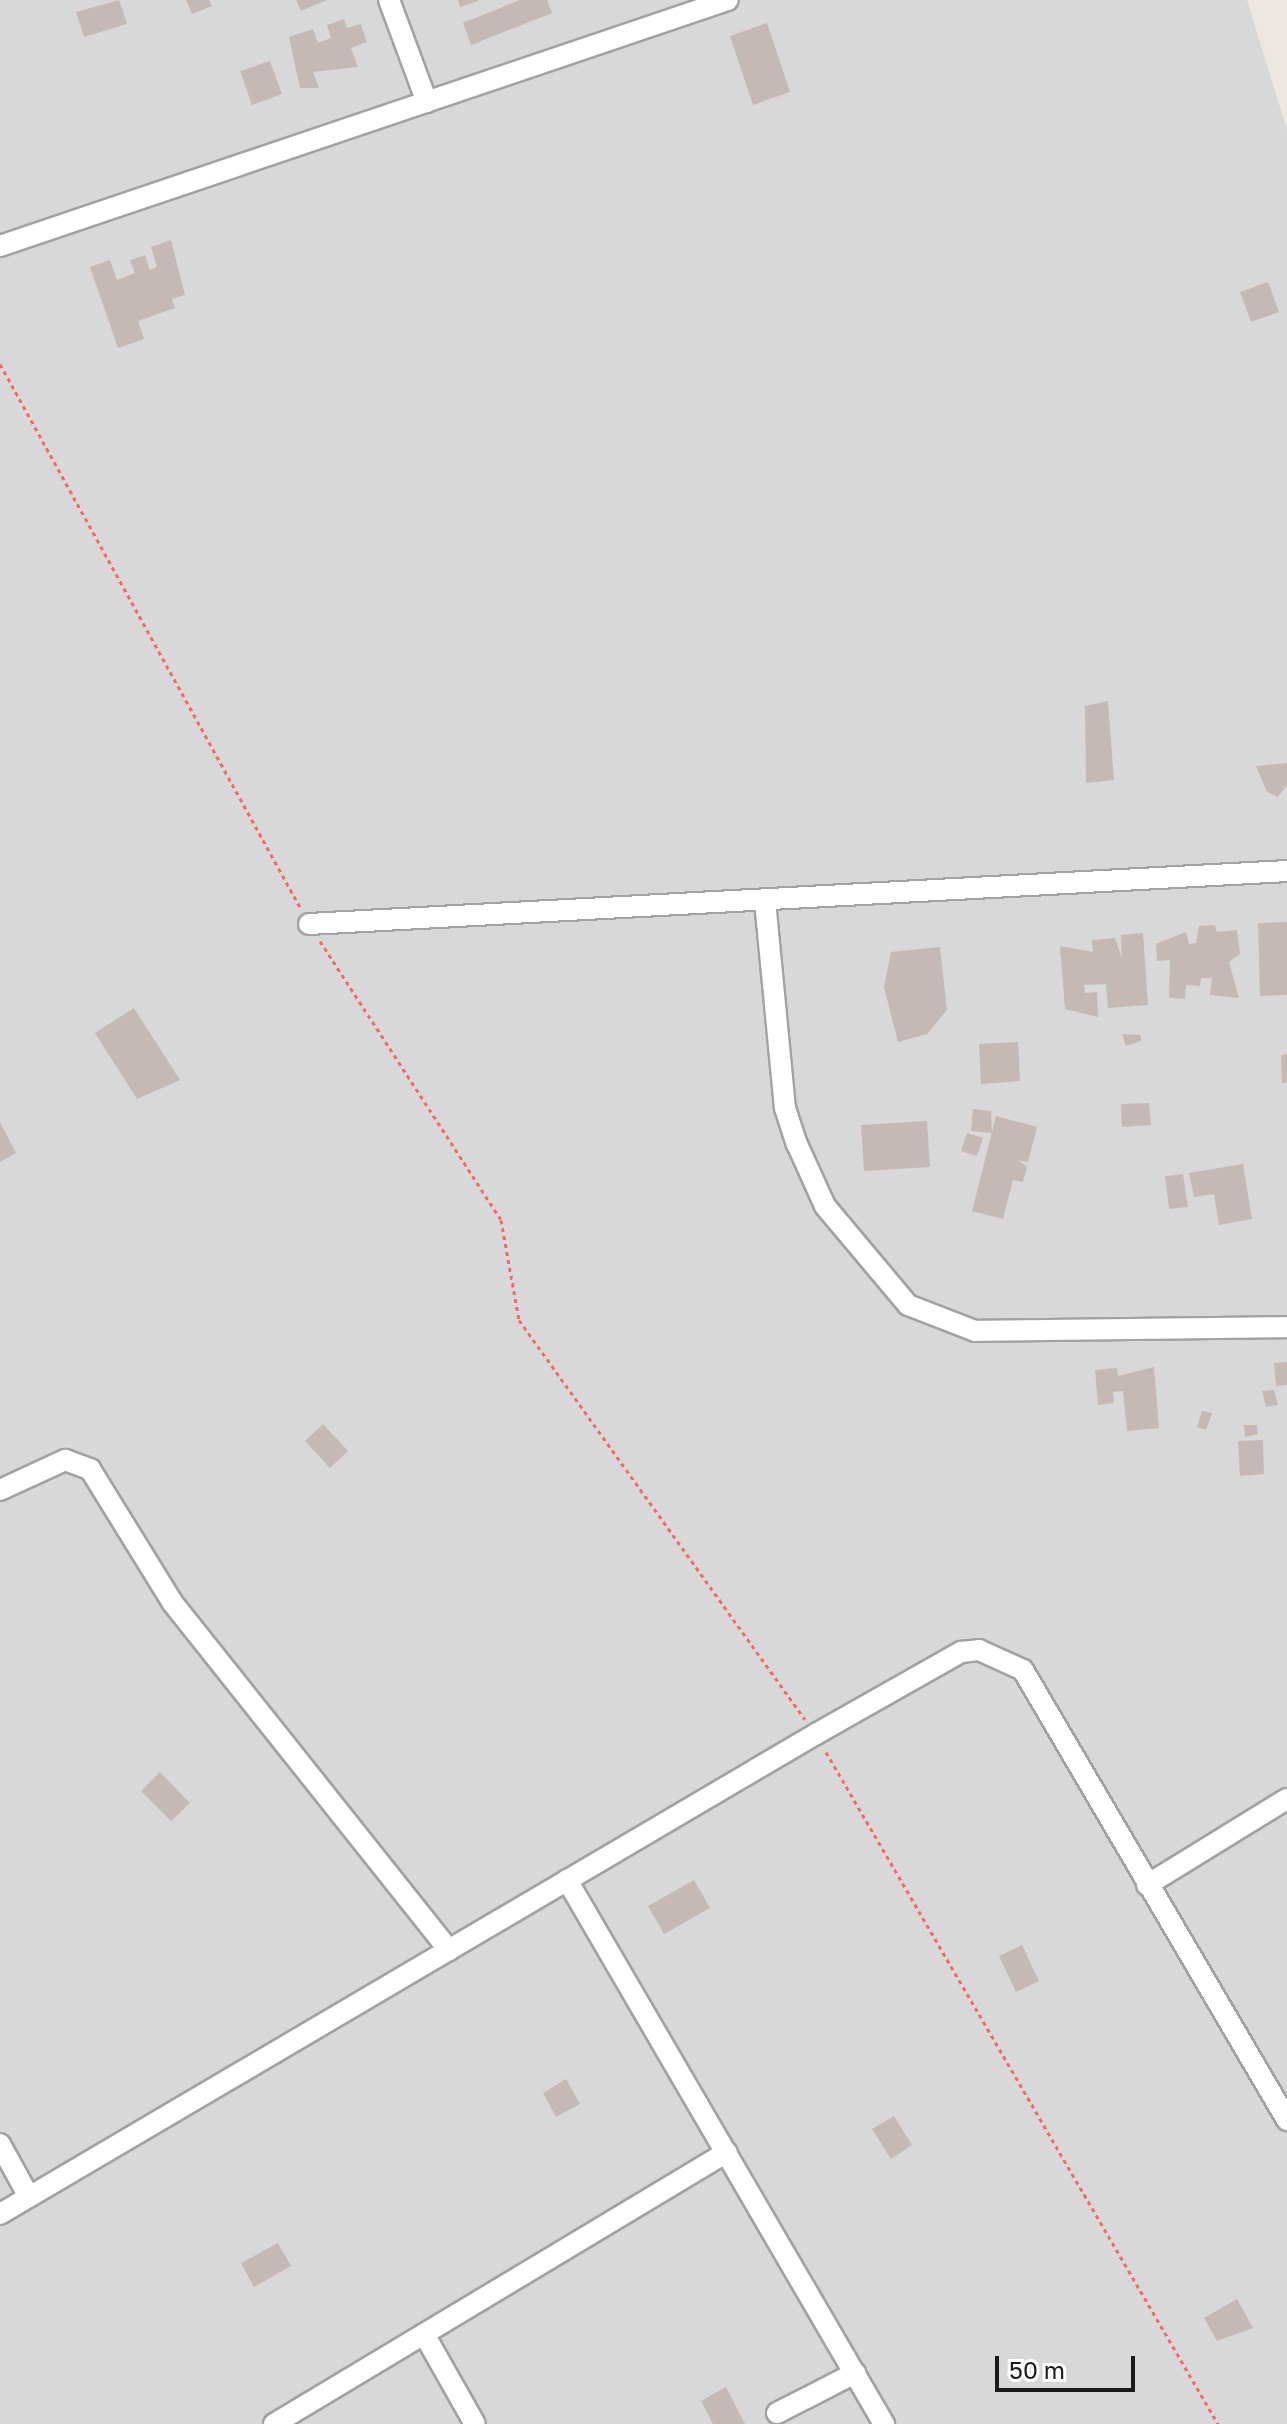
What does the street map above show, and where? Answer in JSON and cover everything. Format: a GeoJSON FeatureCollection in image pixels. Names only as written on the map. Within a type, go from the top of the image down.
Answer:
{"type":"FeatureCollection","features":[{"type":"Feature","properties":{"kind":"street"},"geometry":{"type":"LineString","coordinates":[[389,0],[427,102]]}},
{"type":"Feature","properties":{"kind":"street"},"geometry":{"type":"LineString","coordinates":[[0,246],[728,0]]}},
{"type":"Feature","properties":{"kind":"street"},"geometry":{"type":"LineString","coordinates":[[309,924],[1287,871]]}},
{"type":"Feature","properties":{"kind":"street"},"geometry":{"type":"LineString","coordinates":[[765,901],[785,1108],[797,1144],[825,1206],[908,1305],[975,1331],[1287,1327]]}},
{"type":"Feature","properties":{"kind":"street"},"geometry":{"type":"LineString","coordinates":[[0,1490],[65,1460],[90,1469],[172,1602],[449,1950]]}},
{"type":"Feature","properties":{"kind":"street"},"geometry":{"type":"LineString","coordinates":[[0,2214],[816,1734],[961,1652],[997,1656],[1023,1670],[1287,2120]]}},
{"type":"Feature","properties":{"kind":"street"},"geometry":{"type":"LineString","coordinates":[[1147,1885],[1287,1799]]}},
{"type":"Feature","properties":{"kind":"street"},"geometry":{"type":"LineString","coordinates":[[567,1880],[884,2424]]}},
{"type":"Feature","properties":{"kind":"street"},"geometry":{"type":"LineString","coordinates":[[0,2144],[29,2197]]}},
{"type":"Feature","properties":{"kind":"street"},"geometry":{"type":"LineString","coordinates":[[274,2424],[727,2152]]}},
{"type":"Feature","properties":{"kind":"street"},"geometry":{"type":"LineString","coordinates":[[424,2334],[475,2424]]}},
{"type":"Feature","properties":{"kind":"street"},"geometry":{"type":"LineString","coordinates":[[777,2413],[855,2373]]}},
{"type":"Feature","properties":{"kind":"path"},"geometry":{"type":"LineString","coordinates":[[0,364],[309,924],[501,1220],[519,1320],[816,1734],[1218,2424]]}},
{"type":"Feature","properties":{"kind":"shaded area"},"geometry":{"type":"Polygon","coordinates":[[[0,0],[1247,0],[1287,130],[1287,2424],[0,2424],[0,0]]]}},
{"type":"Feature","properties":{"kind":"building"},"geometry":{"type":"Polygon","coordinates":[[[119,0],[127,24],[84,37],[76,12],[119,0]]]}},
{"type":"Feature","properties":{"kind":"building"},"geometry":{"type":"Polygon","coordinates":[[[186,0],[209,0],[212,6],[192,14],[186,0]]]}},
{"type":"Feature","properties":{"kind":"building"},"geometry":{"type":"Polygon","coordinates":[[[296,0],[327,0],[301,11],[296,0]]]}},
{"type":"Feature","properties":{"kind":"building"},"geometry":{"type":"Polygon","coordinates":[[[458,0],[478,0],[478,1],[460,7],[458,0]]]}},
{"type":"Feature","properties":{"kind":"building"},"geometry":{"type":"Polygon","coordinates":[[[520,0],[547,0],[552,13],[471,45],[463,23],[520,0]]]}},
{"type":"Feature","properties":{"kind":"building"},"geometry":{"type":"Polygon","coordinates":[[[344,19],[347,28],[361,24],[367,42],[351,48],[358,67],[313,72],[319,88],[300,88],[289,37],[313,29],[318,43],[331,38],[327,25],[344,19]]]}},
{"type":"Feature","properties":{"kind":"building"},"geometry":{"type":"Polygon","coordinates":[[[767,23],[790,92],[753,105],[730,36],[767,23]]]}},
{"type":"Feature","properties":{"kind":"building"},"geometry":{"type":"Polygon","coordinates":[[[270,61],[282,94],[252,105],[240,71],[270,61]]]}},
{"type":"Feature","properties":{"kind":"building"},"geometry":{"type":"Polygon","coordinates":[[[171,240],[185,295],[172,299],[175,308],[138,321],[144,339],[118,348],[90,267],[110,260],[117,280],[135,273],[130,260],[145,255],[150,270],[157,267],[151,247],[171,240]]]}},
{"type":"Feature","properties":{"kind":"building"},"geometry":{"type":"Polygon","coordinates":[[[1268,282],[1279,312],[1251,322],[1240,292],[1268,282]]]}},
{"type":"Feature","properties":{"kind":"building"},"geometry":{"type":"Polygon","coordinates":[[[1108,701],[1114,780],[1086,783],[1085,706],[1108,701]]]}},
{"type":"Feature","properties":{"kind":"building"},"geometry":{"type":"Polygon","coordinates":[[[1287,763],[1287,785],[1278,797],[1267,792],[1256,766],[1287,763]]]}},
{"type":"Feature","properties":{"kind":"building"},"geometry":{"type":"Polygon","coordinates":[[[1287,922],[1287,995],[1260,996],[1258,923],[1287,922]]]}},
{"type":"Feature","properties":{"kind":"building"},"geometry":{"type":"Polygon","coordinates":[[[1215,925],[1217,932],[1237,930],[1240,954],[1229,962],[1239,998],[1210,995],[1212,978],[1201,978],[1200,986],[1186,985],[1185,999],[1169,998],[1170,960],[1157,961],[1156,944],[1186,932],[1189,944],[1196,943],[1199,926],[1215,925]]]}},
{"type":"Feature","properties":{"kind":"building"},"geometry":{"type":"Polygon","coordinates":[[[1143,933],[1148,1005],[1108,1008],[1106,984],[1084,985],[1085,993],[1097,992],[1098,1017],[1065,1009],[1060,946],[1093,952],[1092,940],[1115,938],[1122,958],[1121,935],[1143,933]]]}},
{"type":"Feature","properties":{"kind":"building"},"geometry":{"type":"Polygon","coordinates":[[[940,947],[947,1010],[927,1034],[898,1042],[884,987],[891,952],[940,947]]]}},
{"type":"Feature","properties":{"kind":"building"},"geometry":{"type":"Polygon","coordinates":[[[134,1008],[180,1080],[137,1099],[95,1033],[134,1008]]]}},
{"type":"Feature","properties":{"kind":"building"},"geometry":{"type":"Polygon","coordinates":[[[1122,1034],[1141,1035],[1141,1041],[1126,1046],[1122,1034]]]}},
{"type":"Feature","properties":{"kind":"building"},"geometry":{"type":"Polygon","coordinates":[[[1018,1042],[1020,1081],[981,1084],[979,1044],[1018,1042]]]}},
{"type":"Feature","properties":{"kind":"building"},"geometry":{"type":"Polygon","coordinates":[[[1287,1054],[1287,1083],[1282,1083],[1281,1055],[1287,1054]]]}},
{"type":"Feature","properties":{"kind":"building"},"geometry":{"type":"Polygon","coordinates":[[[1149,1103],[1151,1125],[1122,1127],[1121,1104],[1149,1103]]]}},
{"type":"Feature","properties":{"kind":"building"},"geometry":{"type":"Polygon","coordinates":[[[973,1109],[991,1111],[992,1133],[971,1131],[973,1109]]]}},
{"type":"Feature","properties":{"kind":"building"},"geometry":{"type":"Polygon","coordinates":[[[996,1116],[1037,1127],[1028,1162],[1018,1160],[1027,1167],[1023,1182],[1013,1180],[1003,1219],[972,1211],[996,1116]]]}},
{"type":"Feature","properties":{"kind":"building"},"geometry":{"type":"Polygon","coordinates":[[[927,1121],[930,1167],[864,1171],[861,1125],[927,1121]]]}},
{"type":"Feature","properties":{"kind":"building"},"geometry":{"type":"Polygon","coordinates":[[[0,1122],[16,1153],[0,1162],[0,1122]]]}},
{"type":"Feature","properties":{"kind":"building"},"geometry":{"type":"Polygon","coordinates":[[[967,1133],[983,1138],[977,1156],[961,1151],[967,1133]]]}},
{"type":"Feature","properties":{"kind":"building"},"geometry":{"type":"Polygon","coordinates":[[[1243,1164],[1252,1219],[1219,1225],[1214,1194],[1194,1197],[1189,1173],[1243,1164]]]}},
{"type":"Feature","properties":{"kind":"building"},"geometry":{"type":"Polygon","coordinates":[[[1183,1174],[1188,1207],[1169,1209],[1165,1176],[1183,1174]]]}},
{"type":"Feature","properties":{"kind":"building"},"geometry":{"type":"Polygon","coordinates":[[[1287,1362],[1287,1385],[1276,1386],[1274,1363],[1287,1362]]]}},
{"type":"Feature","properties":{"kind":"building"},"geometry":{"type":"Polygon","coordinates":[[[1154,1367],[1159,1428],[1127,1431],[1123,1391],[1113,1392],[1114,1403],[1098,1405],[1095,1370],[1117,1368],[1118,1376],[1154,1367]]]}},
{"type":"Feature","properties":{"kind":"building"},"geometry":{"type":"Polygon","coordinates":[[[1274,1390],[1278,1405],[1266,1407],[1262,1391],[1274,1390]]]}},
{"type":"Feature","properties":{"kind":"building"},"geometry":{"type":"Polygon","coordinates":[[[1202,1411],[1212,1413],[1206,1430],[1197,1427],[1202,1411]]]}},
{"type":"Feature","properties":{"kind":"building"},"geometry":{"type":"Polygon","coordinates":[[[323,1424],[348,1451],[330,1468],[305,1441],[323,1424]]]}},
{"type":"Feature","properties":{"kind":"building"},"geometry":{"type":"Polygon","coordinates":[[[1244,1425],[1257,1425],[1258,1434],[1245,1437],[1244,1425]]]}},
{"type":"Feature","properties":{"kind":"building"},"geometry":{"type":"Polygon","coordinates":[[[1263,1440],[1264,1474],[1240,1476],[1238,1441],[1263,1440]]]}},
{"type":"Feature","properties":{"kind":"building"},"geometry":{"type":"Polygon","coordinates":[[[160,1772],[190,1803],[171,1821],[141,1791],[160,1772]]]}},
{"type":"Feature","properties":{"kind":"building"},"geometry":{"type":"Polygon","coordinates":[[[694,1880],[710,1908],[664,1934],[648,1906],[694,1880]]]}},
{"type":"Feature","properties":{"kind":"building"},"geometry":{"type":"Polygon","coordinates":[[[1022,1945],[1039,1981],[1016,1992],[999,1956],[1022,1945]]]}},
{"type":"Feature","properties":{"kind":"building"},"geometry":{"type":"Polygon","coordinates":[[[566,2079],[580,2104],[556,2117],[543,2093],[566,2079]]]}},
{"type":"Feature","properties":{"kind":"building"},"geometry":{"type":"Polygon","coordinates":[[[894,2116],[912,2145],[891,2159],[872,2129],[894,2116]]]}},
{"type":"Feature","properties":{"kind":"building"},"geometry":{"type":"Polygon","coordinates":[[[278,2243],[291,2266],[254,2287],[241,2263],[278,2243]]]}},
{"type":"Feature","properties":{"kind":"building"},"geometry":{"type":"Polygon","coordinates":[[[1237,2299],[1253,2328],[1217,2341],[1204,2318],[1237,2299]]]}},
{"type":"Feature","properties":{"kind":"building"},"geometry":{"type":"Polygon","coordinates":[[[726,2387],[745,2424],[713,2424],[701,2401],[726,2387]]]}}]}
